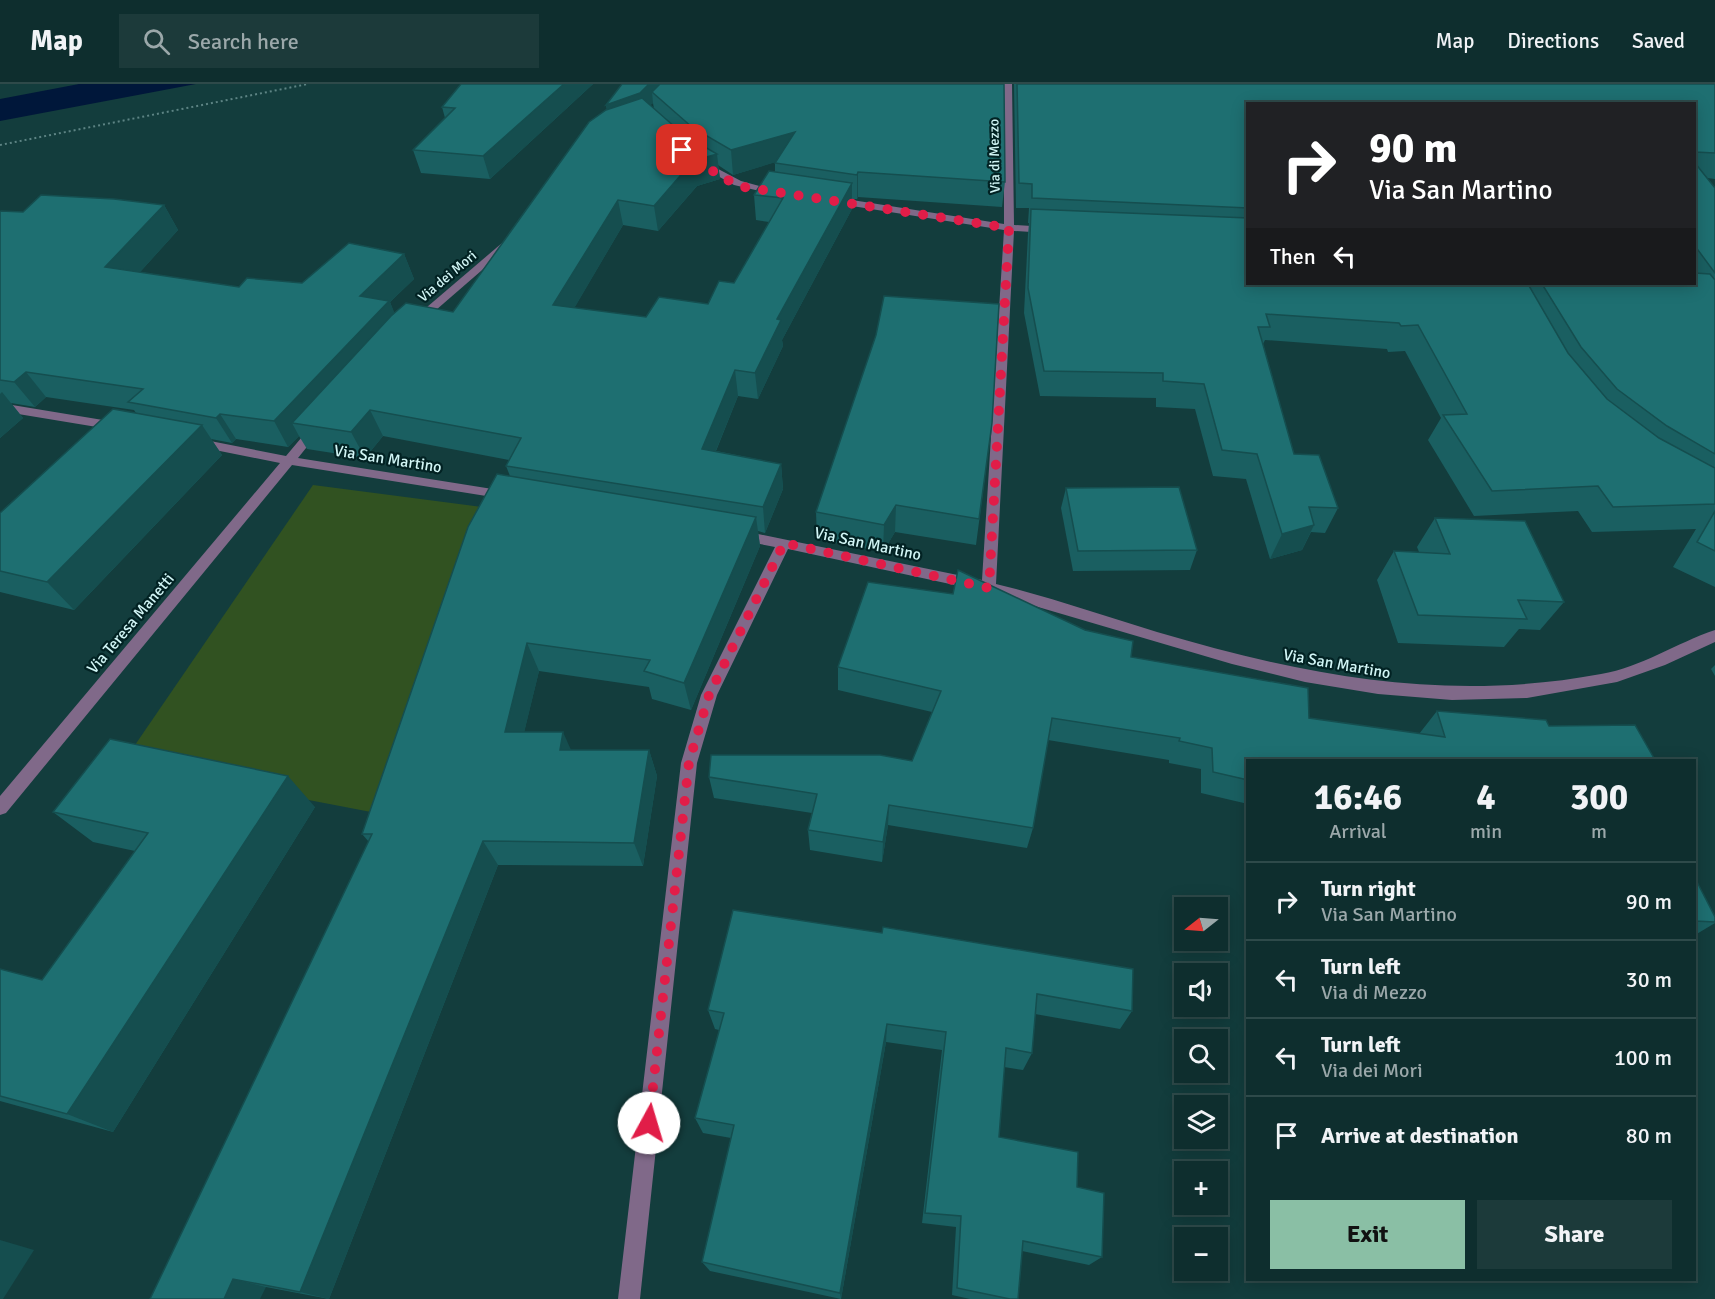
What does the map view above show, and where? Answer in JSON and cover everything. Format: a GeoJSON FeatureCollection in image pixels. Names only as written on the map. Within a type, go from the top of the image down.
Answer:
{"type":"FeatureCollection","features":[{"type":"Feature","properties":{"kind":"street","name":"Via di Mezzo"},"geometry":{"type":"LineString","coordinates":[[989,588],[1009,228],[1008,84]]}},
{"type":"Feature","properties":{"kind":"street"},"geometry":{"type":"LineString","coordinates":[[690,156],[723,178],[744,187],[786,193]]}},
{"type":"Feature","properties":{"kind":"street"},"geometry":{"type":"LineString","coordinates":[[819,198],[1009,228],[1057,230]]}},
{"type":"Feature","properties":{"kind":"street","name":"Via dei Mori"},"geometry":{"type":"LineString","coordinates":[[405,331],[516,237]]}},
{"type":"Feature","properties":{"kind":"street"},"geometry":{"type":"LineString","coordinates":[[0,407],[127,429]]}},
{"type":"Feature","properties":{"kind":"street"},"geometry":{"type":"LineString","coordinates":[[287,460],[326,417]]}},
{"type":"Feature","properties":{"kind":"street","name":"Via San Martino"},"geometry":{"type":"LineString","coordinates":[[184,440],[287,460],[516,496]]}},
{"type":"Feature","properties":{"kind":"street","name":"Via Teresa Manetti"},"geometry":{"type":"LineString","coordinates":[[0,808],[287,460]]}},
{"type":"Feature","properties":{"kind":"street","name":"Via San Martino"},"geometry":{"type":"LineString","coordinates":[[727,533],[784,543],[989,588],[1259,667],[1319,680],[1424,693],[1504,694],[1602,680],[1639,670],[1715,636]]}},
{"type":"Feature","properties":{"kind":"street"},"geometry":{"type":"LineString","coordinates":[[629,1299],[689,762],[709,695],[784,543]]}},
{"type":"Feature","properties":{"kind":"path"},"geometry":{"type":"LineString","coordinates":[[0,145],[308,84]]}},
{"type":"Feature","properties":{"kind":"green space"},"geometry":{"type":"Polygon","coordinates":[[[313,485],[505,510],[371,812],[122,764],[313,485]]]}},
{"type":"Feature","properties":{"kind":"water"},"geometry":{"type":"Polygon","coordinates":[[[79,84],[196,84],[0,121],[0,99],[79,84]]]}},
{"type":"Feature","properties":{"kind":"building"},"geometry":{"type":"Polygon","coordinates":[[[461,84],[564,84],[483,156],[413,150],[455,108],[442,107],[461,84]]]}},
{"type":"Feature","properties":{"kind":"building"},"geometry":{"type":"Polygon","coordinates":[[[622,84],[649,84],[640,93],[606,105],[622,84]]]}},
{"type":"Feature","properties":{"kind":"building"},"geometry":{"type":"Polygon","coordinates":[[[660,84],[1004,84],[1005,182],[858,172],[857,175],[775,163],[795,132],[731,150],[693,128],[652,92],[660,84]]]}},
{"type":"Feature","properties":{"kind":"building"},"geometry":{"type":"Polygon","coordinates":[[[1017,84],[1715,84],[1715,153],[1696,152],[1696,102],[1246,102],[1246,208],[1032,198],[1032,184],[1019,183],[1017,84]]]}},
{"type":"Feature","properties":{"kind":"building"},"geometry":{"type":"Polygon","coordinates":[[[642,98],[684,135],[717,154],[693,161],[654,206],[618,200],[553,305],[646,317],[659,297],[708,304],[719,281],[734,283],[783,198],[754,195],[769,171],[852,183],[777,319],[781,320],[755,373],[735,370],[702,449],[781,464],[763,507],[506,466],[521,438],[370,410],[351,432],[292,423],[391,316],[406,303],[453,312],[589,122],[606,110],[642,98]]]}},
{"type":"Feature","properties":{"kind":"building"},"geometry":{"type":"Polygon","coordinates":[[[1696,164],[1715,188],[1715,273],[1696,247],[1696,164]]]}},
{"type":"Feature","properties":{"kind":"building"},"geometry":{"type":"Polygon","coordinates":[[[41,195],[114,199],[164,205],[105,267],[239,287],[247,278],[302,283],[349,243],[404,254],[360,296],[389,301],[274,421],[220,414],[216,418],[128,402],[143,389],[26,372],[14,382],[0,380],[0,212],[23,212],[41,195]]]}},
{"type":"Feature","properties":{"kind":"building"},"geometry":{"type":"Polygon","coordinates":[[[1031,209],[1246,218],[1246,285],[1529,285],[1568,353],[1607,399],[1659,438],[1715,468],[1715,504],[1613,507],[1598,486],[1492,491],[1443,415],[1467,414],[1418,325],[1401,326],[1399,323],[1266,314],[1270,327],[1258,327],[1294,454],[1319,455],[1338,508],[1309,507],[1314,525],[1282,534],[1257,454],[1222,450],[1204,384],[1163,381],[1163,373],[1044,371],[1028,288],[1031,209]]]}},
{"type":"Feature","properties":{"kind":"building"},"geometry":{"type":"Polygon","coordinates":[[[1696,273],[1710,274],[1715,280],[1715,454],[1667,426],[1617,389],[1581,347],[1543,285],[1696,285],[1696,273]]]}},
{"type":"Feature","properties":{"kind":"building"},"geometry":{"type":"Polygon","coordinates":[[[884,296],[999,304],[992,423],[979,519],[896,505],[884,525],[816,512],[876,335],[884,296]]]}},
{"type":"Feature","properties":{"kind":"building"},"geometry":{"type":"Polygon","coordinates":[[[113,409],[202,425],[47,582],[0,571],[0,513],[113,409]]]}},
{"type":"Feature","properties":{"kind":"building"},"geometry":{"type":"Polygon","coordinates":[[[497,474],[756,517],[684,683],[644,671],[650,660],[527,643],[505,732],[563,732],[560,750],[649,750],[634,843],[483,841],[300,1292],[233,1279],[224,1299],[150,1299],[372,834],[362,834],[468,527],[497,474]]]}},
{"type":"Feature","properties":{"kind":"building"},"geometry":{"type":"Polygon","coordinates":[[[1179,487],[1197,550],[1078,551],[1066,488],[1179,487]]]}},
{"type":"Feature","properties":{"kind":"building"},"geometry":{"type":"Polygon","coordinates":[[[1715,511],[1715,551],[1697,542],[1715,511]]]}},
{"type":"Feature","properties":{"kind":"building"},"geometry":{"type":"Polygon","coordinates":[[[1435,518],[1525,521],[1564,602],[1518,600],[1527,619],[1418,615],[1394,551],[1450,554],[1435,518]]]}},
{"type":"Feature","properties":{"kind":"building"},"geometry":{"type":"Polygon","coordinates":[[[958,570],[1085,630],[1133,641],[1131,657],[1308,688],[1309,718],[1445,737],[1437,711],[1546,720],[1549,726],[1635,725],[1654,759],[1246,759],[1246,780],[1213,772],[1212,748],[1179,741],[1180,738],[1052,718],[1033,828],[889,805],[883,842],[808,830],[817,794],[709,777],[711,755],[880,755],[912,761],[941,691],[838,667],[868,582],[953,594],[958,570]]]}},
{"type":"Feature","properties":{"kind":"building"},"geometry":{"type":"Polygon","coordinates":[[[110,739],[288,776],[67,1114],[0,1096],[0,969],[42,980],[148,833],[53,812],[110,739]]]}},
{"type":"Feature","properties":{"kind":"building"},"geometry":{"type":"Polygon","coordinates":[[[1696,880],[1715,917],[1715,922],[1696,921],[1696,880]]]}},
{"type":"Feature","properties":{"kind":"building"},"geometry":{"type":"Polygon","coordinates":[[[733,910],[882,933],[883,927],[1133,969],[1132,1011],[1037,994],[1032,1053],[1006,1048],[999,1137],[1078,1152],[1077,1187],[1104,1193],[1102,1257],[1023,1241],[1018,1299],[957,1288],[961,1216],[925,1213],[946,1032],[887,1024],[840,1293],[702,1262],[734,1125],[695,1118],[724,1013],[708,1010],[733,910]]]}},
{"type":"Feature","properties":{"kind":"route"},"geometry":{"type":"LineString","coordinates":[[649,1123],[689,762],[709,695],[784,543],[989,588],[1009,228],[744,187],[723,178],[682,150]]}}]}
